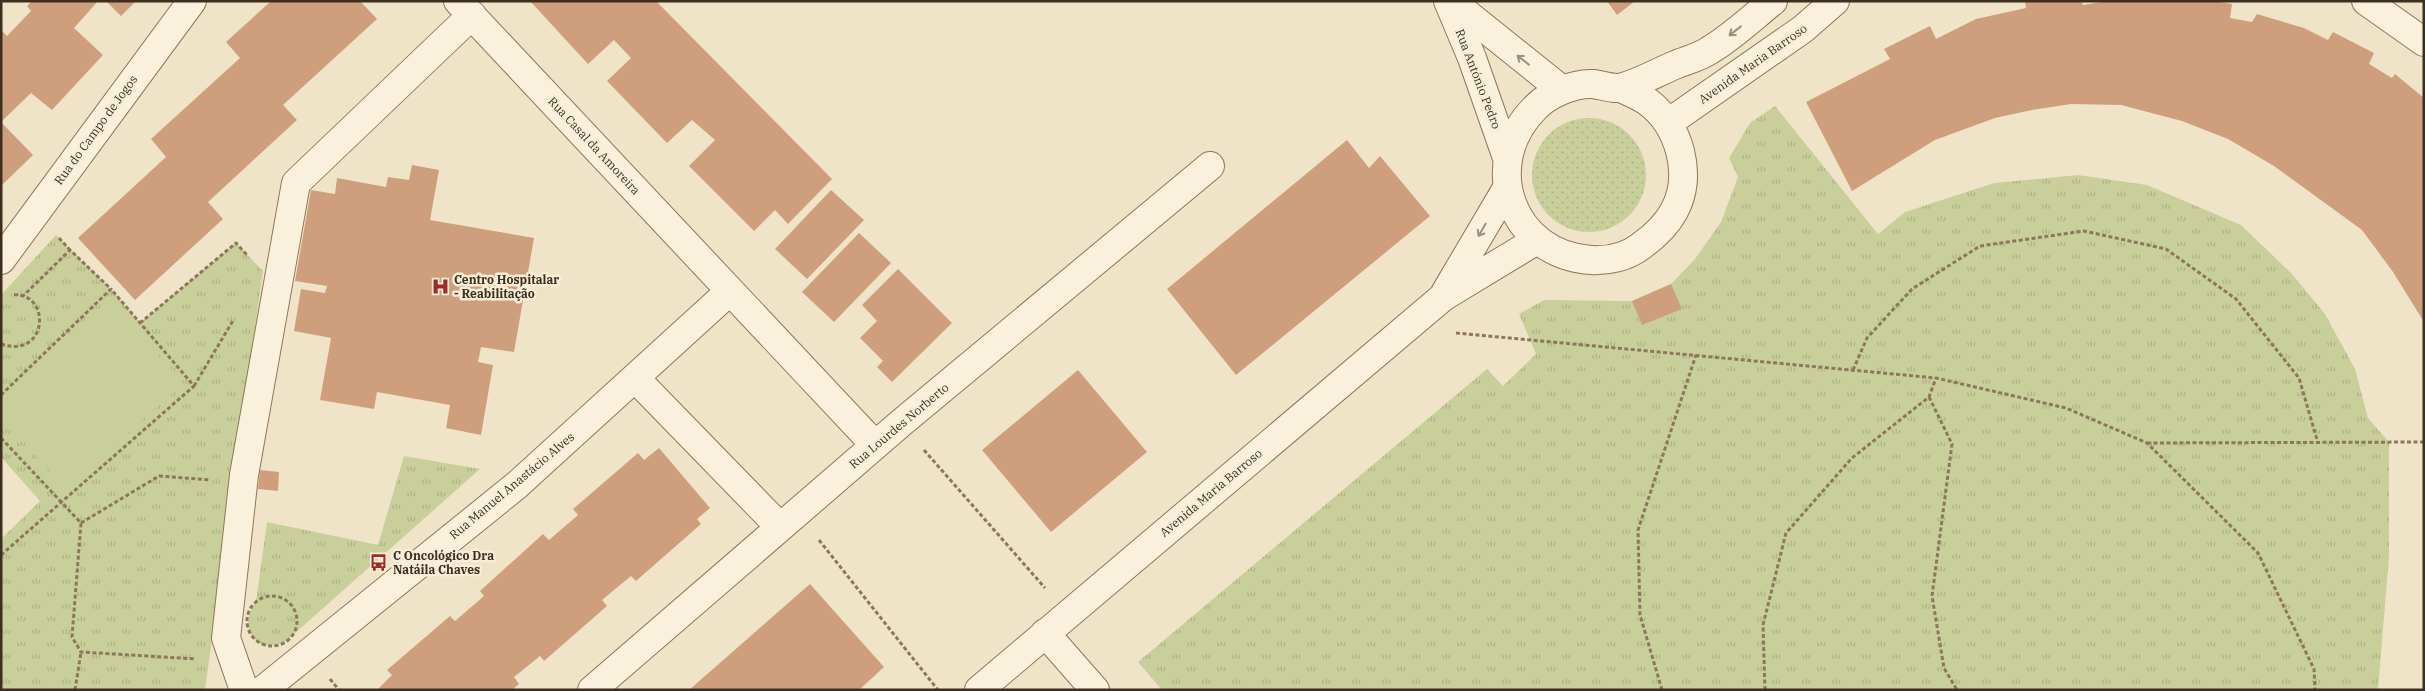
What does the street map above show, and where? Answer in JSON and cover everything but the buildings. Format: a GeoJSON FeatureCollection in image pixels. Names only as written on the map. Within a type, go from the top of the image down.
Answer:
{"type":"FeatureCollection","features":[{"type":"Feature","properties":{"kind":"street","name":"Rua do Campo de Jogos"},"geometry":{"type":"LineString","coordinates":[[1,260],[192,1]]}},
{"type":"Feature","properties":{"kind":"street","name":"Rua António Pedro"},"geometry":{"type":"LineString","coordinates":[[1449,1],[1562,90]]}},
{"type":"Feature","properties":{"kind":"street","name":"Rua António Pedro"},"geometry":{"type":"LineString","coordinates":[[1449,1],[1472,58],[1507,158]]}},
{"type":"Feature","properties":{"kind":"street"},"geometry":{"type":"LineString","coordinates":[[1621,88],[1710,50],[1773,1]]}},
{"type":"Feature","properties":{"kind":"street","name":"Avenida Maria Barroso"},"geometry":{"type":"LineString","coordinates":[[1668,123],[1803,29],[1835,1]]}},
{"type":"Feature","properties":{"kind":"street"},"geometry":{"type":"LineString","coordinates":[[2366,1],[2424,42]]}},
{"type":"Feature","properties":{"kind":"street"},"geometry":{"type":"LineString","coordinates":[[244,690],[226,638],[244,475],[296,184],[465,8]]}},
{"type":"Feature","properties":{"kind":"street","name":"Rua Casal da Amoreira"},"geometry":{"type":"LineString","coordinates":[[465,8],[875,445]]}},
{"type":"Feature","properties":{"kind":"street"},"geometry":{"type":"LineString","coordinates":[[1591,84],[1621,88],[1648,101],[1668,123],[1680,150],[1683,180],[1675,209],[1658,234],[1634,252],[1605,260],[1575,259],[1537,240],[1517,216],[1507,188],[1507,158],[1517,129],[1536,106],[1562,90],[1591,84]]}},
{"type":"Feature","properties":{"kind":"street","name":"Rua Lourdes Norberto"},"geometry":{"type":"LineString","coordinates":[[592,690],[875,445],[1210,166]]}},
{"type":"Feature","properties":{"kind":"street","name":"Avenida Maria Barroso"},"geometry":{"type":"LineString","coordinates":[[1443,297],[1507,188]]}},
{"type":"Feature","properties":{"kind":"street","name":"Avenida Maria Barroso"},"geometry":{"type":"LineString","coordinates":[[979,690],[1443,297],[1537,240]]}},
{"type":"Feature","properties":{"kind":"street","name":"Rua Manuel Anastácio Alves"},"geometry":{"type":"LineString","coordinates":[[263,690],[516,485],[730,291]]}},
{"type":"Feature","properties":{"kind":"street"},"geometry":{"type":"LineString","coordinates":[[635,378],[789,520]]}},
{"type":"Feature","properties":{"kind":"street"},"geometry":{"type":"LineString","coordinates":[[1045,633],[1096,690]]}},
{"type":"Feature","properties":{"kind":"path"},"geometry":{"type":"LineString","coordinates":[[1853,370],[1867,338],[1912,289],[1980,246],[2084,231],[2166,249],[2236,299],[2299,378],[2318,443]]}},
{"type":"Feature","properties":{"kind":"path"},"geometry":{"type":"LineString","coordinates":[[140,323],[236,243],[250,257]]}},
{"type":"Feature","properties":{"kind":"path"},"geometry":{"type":"LineString","coordinates":[[23,296],[70,250],[111,290],[194,386]]}},
{"type":"Feature","properties":{"kind":"path"},"geometry":{"type":"LineString","coordinates":[[1,395],[111,290]]}},
{"type":"Feature","properties":{"kind":"path"},"geometry":{"type":"LineString","coordinates":[[1,344],[9,346],[26,344],[38,332],[40,314],[31,300],[23,296],[6,295]]}},
{"type":"Feature","properties":{"kind":"path"},"geometry":{"type":"LineString","coordinates":[[1,555],[194,386],[238,312]]}},
{"type":"Feature","properties":{"kind":"path"},"geometry":{"type":"LineString","coordinates":[[1406,328],[1936,378],[2066,408],[2147,442],[2258,553],[2314,669],[2315,690]]}},
{"type":"Feature","properties":{"kind":"path"},"geometry":{"type":"LineString","coordinates":[[1662,690],[1640,615],[1638,530],[1696,356]]}},
{"type":"Feature","properties":{"kind":"path"},"geometry":{"type":"LineString","coordinates":[[1765,690],[1763,625],[1786,533],[1852,458],[1929,397],[1936,378]]}},
{"type":"Feature","properties":{"kind":"path"},"geometry":{"type":"LineString","coordinates":[[1929,397],[1952,444],[1932,596],[1944,668],[1957,690]]}},
{"type":"Feature","properties":{"kind":"path"},"geometry":{"type":"LineString","coordinates":[[901,423],[1068,614]]}},
{"type":"Feature","properties":{"kind":"path"},"geometry":{"type":"LineString","coordinates":[[1,438],[81,523],[72,637],[81,652],[75,690]]}},
{"type":"Feature","properties":{"kind":"path"},"geometry":{"type":"LineString","coordinates":[[2147,442],[2424,442]]}},
{"type":"Feature","properties":{"kind":"path"},"geometry":{"type":"LineString","coordinates":[[81,523],[160,476],[219,480]]}},
{"type":"Feature","properties":{"kind":"path"},"geometry":{"type":"LineString","coordinates":[[789,520],[938,690]]}},
{"type":"Feature","properties":{"kind":"path"},"geometry":{"type":"LineString","coordinates":[[270,596],[285,599],[295,611],[296,625],[294,633],[279,645],[260,643],[249,631],[247,622],[251,608],[262,598],[270,596]]}},
{"type":"Feature","properties":{"kind":"path"},"geometry":{"type":"LineString","coordinates":[[81,652],[199,659]]}},
{"type":"Feature","properties":{"kind":"green space"},"geometry":{"type":"Polygon","coordinates":[[[1775,106],[1878,234],[1905,212],[1994,183],[2078,175],[2147,185],[2241,225],[2292,274],[2325,314],[2355,369],[2368,418],[2389,442],[2389,556],[2378,690],[1162,690],[1138,662],[1487,369],[1503,386],[1536,354],[1519,314],[1544,300],[1632,301],[1671,284],[1695,259],[1721,222],[1738,177],[1729,158],[1750,123],[1775,106]]]}},
{"type":"Feature","properties":{"kind":"green space"},"geometry":{"type":"Polygon","coordinates":[[[1589,118],[1611,123],[1629,135],[1641,153],[1646,175],[1641,197],[1629,215],[1611,227],[1589,232],[1567,227],[1549,215],[1537,197],[1532,175],[1537,153],[1549,135],[1567,123],[1589,118]]]}},
{"type":"Feature","properties":{"kind":"green space"},"geometry":{"type":"Polygon","coordinates":[[[56,235],[111,289],[140,323],[236,243],[263,271],[205,690],[1,690],[1,539],[40,501],[1,457],[1,295],[56,235]]]}},
{"type":"Feature","properties":{"kind":"green space"},"geometry":{"type":"Polygon","coordinates":[[[109,304],[184,383],[66,489],[1,417],[1,405],[109,304]]]}},
{"type":"Feature","properties":{"kind":"green space"},"geometry":{"type":"Polygon","coordinates":[[[404,456],[480,469],[285,642],[266,645],[258,642],[252,636],[248,620],[256,602],[267,522],[378,545],[404,456]]]}},
{"type":"Feature","properties":{"kind":"place","name":"Centro Hospitalar - Reabilitação"},"geometry":{"type":"Point","coordinates":[440,287]}},
{"type":"Feature","properties":{"kind":"place","name":"C Oncológico Dra Natáila Chaves"},"geometry":{"type":"Point","coordinates":[379,563]}}]}
